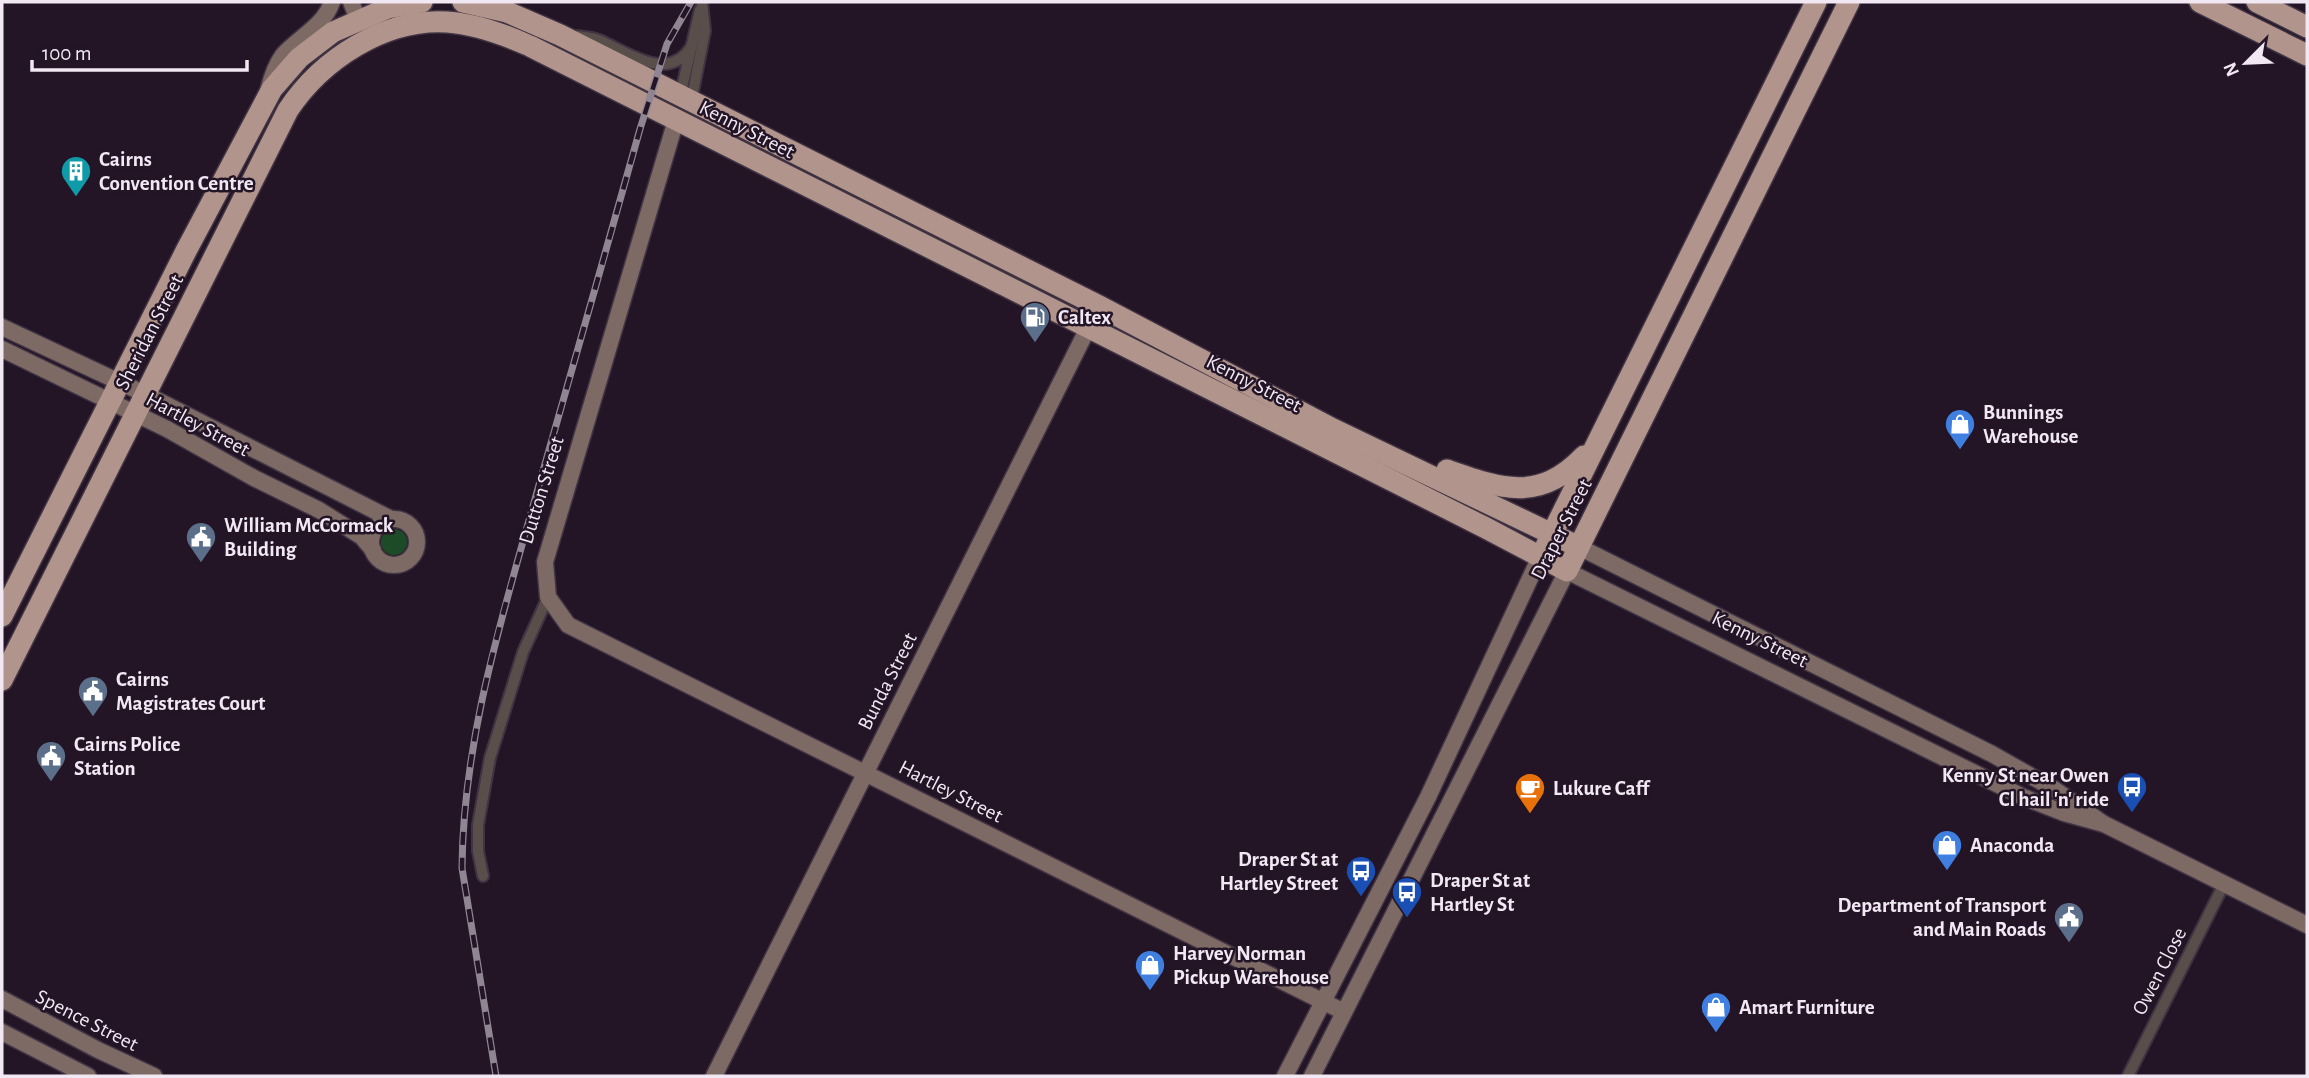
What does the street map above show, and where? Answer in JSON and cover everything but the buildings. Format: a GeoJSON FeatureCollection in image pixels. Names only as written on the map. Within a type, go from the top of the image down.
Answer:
{"type":"FeatureCollection","features":[{"type":"Feature","properties":{"kind":"highway"},"geometry":{"type":"LineString","coordinates":[[375,36],[364,9],[414,2]]}},
{"type":"Feature","properties":{"kind":"highway","name":"Kenny Street"},"geometry":{"type":"LineString","coordinates":[[463,2],[507,12],[560,35],[1099,306],[1333,429],[1579,547]]}},
{"type":"Feature","properties":{"kind":"highway","name":"Draper Street"},"geometry":{"type":"LineString","coordinates":[[1540,557],[1816,2]]}},
{"type":"Feature","properties":{"kind":"highway","name":"Draper Street"},"geometry":{"type":"LineString","coordinates":[[1567,571],[1849,2]]}},
{"type":"Feature","properties":{"kind":"highway"},"geometry":{"type":"LineString","coordinates":[[2200,2],[2307,55]]}},
{"type":"Feature","properties":{"kind":"highway"},"geometry":{"type":"LineString","coordinates":[[2258,2],[2307,27]]}},
{"type":"Feature","properties":{"kind":"highway","name":"Sheridan Street"},"geometry":{"type":"LineString","coordinates":[[2,616],[265,100],[281,77],[311,48],[364,9]]}},
{"type":"Feature","properties":{"kind":"highway","name":"Kenny Street"},"geometry":{"type":"LineString","coordinates":[[375,36],[404,26],[448,22],[481,27],[530,46],[1567,571]]}},
{"type":"Feature","properties":{"kind":"highway","name":"Sheridan Street"},"geometry":{"type":"LineString","coordinates":[[2,680],[288,110],[324,70],[375,36]]}},
{"type":"Feature","properties":{"kind":"highway","name":"Dutton Street"},"geometry":{"type":"LineString","coordinates":[[676,120],[686,99]]}},
{"type":"Feature","properties":{"kind":"highway"},"geometry":{"type":"LineString","coordinates":[[1333,429],[1481,483],[1510,489],[1530,488],[1555,478],[1575,466],[1593,447]]}},
{"type":"Feature","properties":{"kind":"street"},"geometry":{"type":"LineString","coordinates":[[265,100],[280,60],[316,27],[332,2]]}},
{"type":"Feature","properties":{"kind":"street","name":"Dutton Street"},"geometry":{"type":"LineString","coordinates":[[686,99],[691,47],[702,2]]}},
{"type":"Feature","properties":{"kind":"street","name":"Dutton Street"},"geometry":{"type":"LineString","coordinates":[[686,99],[705,31],[702,2]]}},
{"type":"Feature","properties":{"kind":"street"},"geometry":{"type":"LineString","coordinates":[[560,35],[594,38],[638,60],[655,64],[679,60],[691,47]]}},
{"type":"Feature","properties":{"kind":"street","name":"Dutton Street"},"geometry":{"type":"LineString","coordinates":[[483,876],[478,851],[478,825],[490,758],[523,652],[548,597],[545,562],[619,320],[638,243],[676,120]]}},
{"type":"Feature","properties":{"kind":"street","name":"Bunda Street"},"geometry":{"type":"LineString","coordinates":[[714,1076],[1099,306]]}},
{"type":"Feature","properties":{"kind":"street","name":"Hartley Street"},"geometry":{"type":"LineString","coordinates":[[2,327],[145,394],[391,519],[407,523],[412,528],[417,543],[415,551],[405,562],[383,562],[362,537],[336,521],[135,414],[2,349]]}},
{"type":"Feature","properties":{"kind":"street"},"geometry":{"type":"LineString","coordinates":[[326,487],[336,506],[336,521]]}},
{"type":"Feature","properties":{"kind":"street"},"geometry":{"type":"LineString","coordinates":[[373,550],[372,536],[375,530],[379,524],[391,519]]}},
{"type":"Feature","properties":{"kind":"street","name":"Kenny Street"},"geometry":{"type":"LineString","coordinates":[[1579,547],[1992,754],[2054,789],[2104,824],[2307,925]]}},
{"type":"Feature","properties":{"kind":"street","name":"Draper Street"},"geometry":{"type":"LineString","coordinates":[[1285,1076],[1428,797],[1540,557]]}},
{"type":"Feature","properties":{"kind":"street","name":"Kenny Street"},"geometry":{"type":"LineString","coordinates":[[1567,571],[2023,797],[2064,813],[2104,824]]}},
{"type":"Feature","properties":{"kind":"street","name":"Draper Street"},"geometry":{"type":"LineString","coordinates":[[1312,1076],[1567,571]]}},
{"type":"Feature","properties":{"kind":"street","name":"Hartley Street"},"geometry":{"type":"LineString","coordinates":[[548,597],[568,625],[1345,1012]]}},
{"type":"Feature","properties":{"kind":"street","name":"Owen Close"},"geometry":{"type":"LineString","coordinates":[[2128,1076],[2224,884]]}},
{"type":"Feature","properties":{"kind":"street","name":"Spence Street"},"geometry":{"type":"LineString","coordinates":[[2,999],[129,1073],[154,1076]]}},
{"type":"Feature","properties":{"kind":"street"},"geometry":{"type":"LineString","coordinates":[[2,1032],[88,1076]]}},
{"type":"Feature","properties":{"kind":"green space"},"geometry":{"type":"Polygon","coordinates":[[[394,529],[403,533],[407,542],[403,551],[394,555],[385,551],[381,542],[385,533],[394,529]]]}},
{"type":"Feature","properties":{"kind":"railway"},"geometry":{"type":"LineString","coordinates":[[496,1076],[462,868],[464,821],[476,730],[508,595],[640,129],[667,44],[691,2]]}},
{"type":"Feature","properties":{"kind":"place","name":"Cairns Convention Centre"},"geometry":{"type":"Point","coordinates":[76,198]}},
{"type":"Feature","properties":{"kind":"place","name":"Caltex"},"geometry":{"type":"Point","coordinates":[1035,344]}},
{"type":"Feature","properties":{"kind":"place","name":"Bunnings Warehouse"},"geometry":{"type":"Point","coordinates":[1960,451]}},
{"type":"Feature","properties":{"kind":"place","name":"William McCormack Building"},"geometry":{"type":"Point","coordinates":[201,564]}},
{"type":"Feature","properties":{"kind":"place","name":"Cairns Magistrates Court"},"geometry":{"type":"Point","coordinates":[93,718]}},
{"type":"Feature","properties":{"kind":"place","name":"Cairns Police Station"},"geometry":{"type":"Point","coordinates":[51,783]}},
{"type":"Feature","properties":{"kind":"place","name":"Kenny St near Owen Cl hail 'n' ride"},"geometry":{"type":"Point","coordinates":[2132,814]}},
{"type":"Feature","properties":{"kind":"place","name":"Lukure Caff"},"geometry":{"type":"Point","coordinates":[1530,815]}},
{"type":"Feature","properties":{"kind":"place","name":"Anaconda"},"geometry":{"type":"Point","coordinates":[1947,872]}},
{"type":"Feature","properties":{"kind":"place","name":"Draper St at Hartley Street"},"geometry":{"type":"Point","coordinates":[1361,898]}},
{"type":"Feature","properties":{"kind":"place","name":"Draper St at Hartley St"},"geometry":{"type":"Point","coordinates":[1407,919]}},
{"type":"Feature","properties":{"kind":"place","name":"Department of Transport and Main Roads"},"geometry":{"type":"Point","coordinates":[2069,944]}},
{"type":"Feature","properties":{"kind":"place","name":"Harvey Norman Pickup Warehouse"},"geometry":{"type":"Point","coordinates":[1150,992]}},
{"type":"Feature","properties":{"kind":"place","name":"Amart Furniture"},"geometry":{"type":"Point","coordinates":[1716,1034]}}]}
